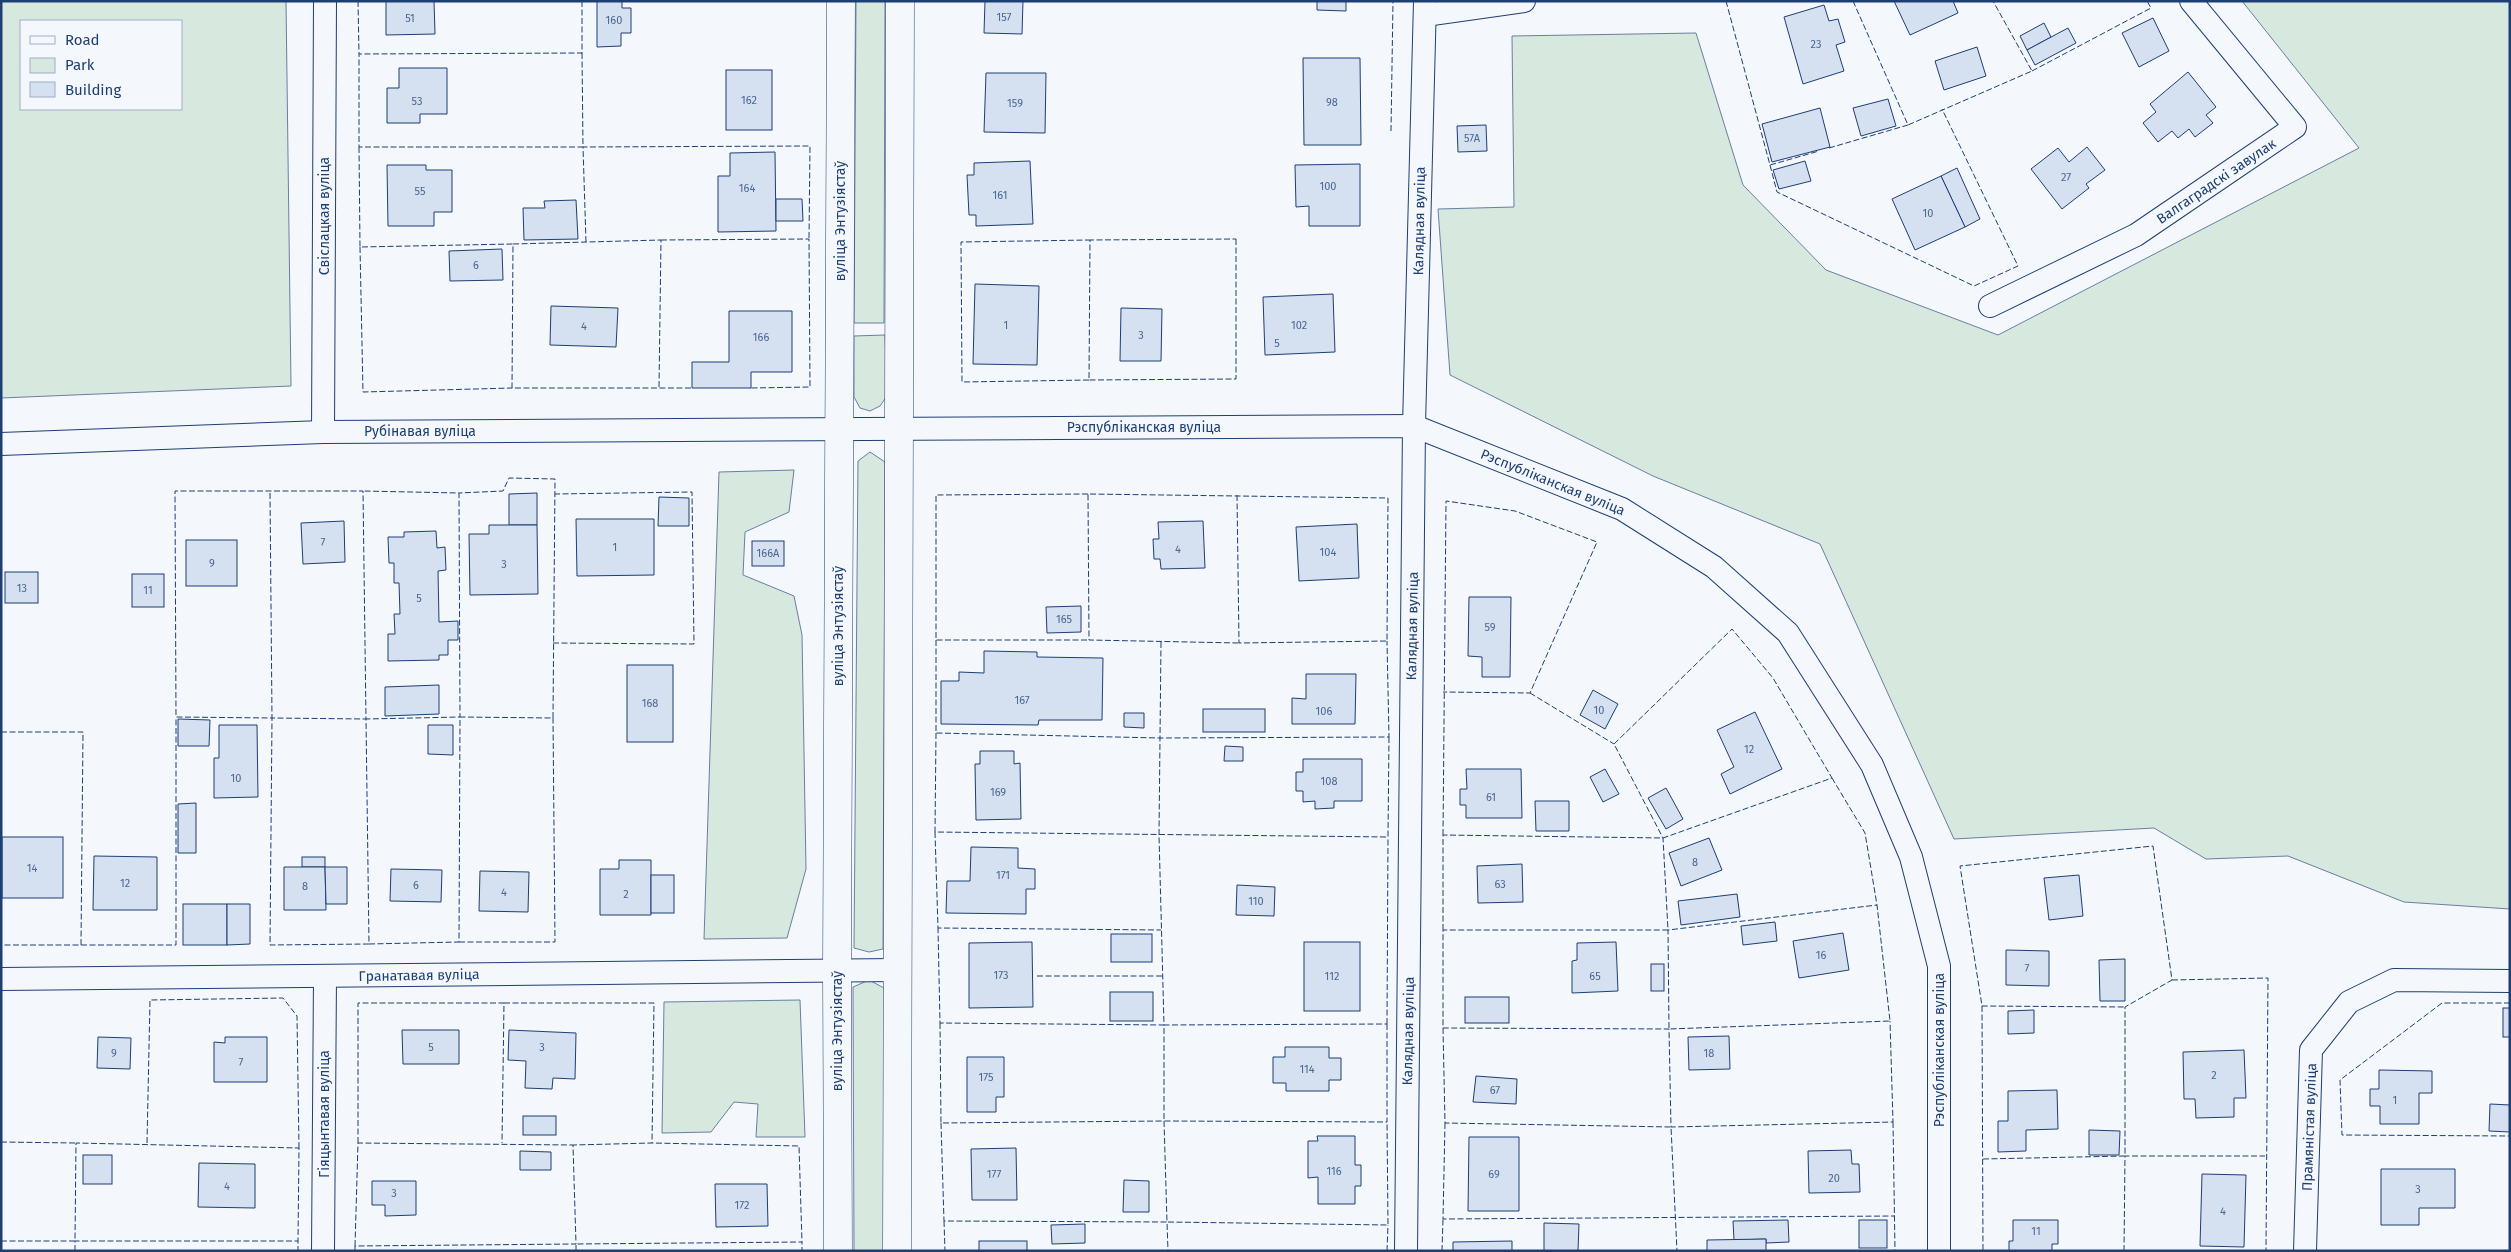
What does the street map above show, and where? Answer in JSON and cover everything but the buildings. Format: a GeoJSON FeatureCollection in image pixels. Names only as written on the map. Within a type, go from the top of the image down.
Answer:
{"type":"FeatureCollection","features":[{"type":"Feature","properties":{"kind":"street","name":"Свіслацкая вуліца"},"geometry":{"type":"LineString","coordinates":[[323,432],[325,1]]}},
{"type":"Feature","properties":{"kind":"street","name":"вуліца Энтузіястаў"},"geometry":{"type":"LineString","coordinates":[[838,1251],[836,970],[841,1]]}},
{"type":"Feature","properties":{"kind":"street"},"geometry":{"type":"LineString","coordinates":[[897,1251],[900,1]]}},
{"type":"Feature","properties":{"kind":"street"},"geometry":{"type":"LineString","coordinates":[[1425,8],[1524,1]]}},
{"type":"Feature","properties":{"kind":"street","name":"Валгаградскі завулак"},"geometry":{"type":"LineString","coordinates":[[1990,306],[2136,235],[2295,128],[2191,1]]}},
{"type":"Feature","properties":{"kind":"street","name":"Калядная вуліца"},"geometry":{"type":"LineString","coordinates":[[1406,1251],[1414,426],[1425,8]]}},
{"type":"Feature","properties":{"kind":"street","name":"Рэспубліканская вуліца"},"geometry":{"type":"LineString","coordinates":[[839,428],[1414,426],[1622,509],[1714,567],[1788,633],[1872,766],[1911,857],[1939,966],[1939,1251]]}},
{"type":"Feature","properties":{"kind":"street","name":"Рубінавая вуліца"},"geometry":{"type":"LineString","coordinates":[[1,444],[323,432],[839,428]]}},
{"type":"Feature","properties":{"kind":"street","name":"Гранатавая вуліца"},"geometry":{"type":"LineString","coordinates":[[1,979],[898,970]]}},
{"type":"Feature","properties":{"kind":"street","name":"Гіяцынтавая вуліца"},"geometry":{"type":"LineString","coordinates":[[323,1251],[324,977]]}},
{"type":"Feature","properties":{"kind":"street","name":"Прамяністая вуліца"},"geometry":{"type":"LineString","coordinates":[[2305,1251],[2311,1050],[2349,1002],[2394,980],[2510,981]]}},
{"type":"Feature","properties":{"kind":"green space"},"geometry":{"type":"Polygon","coordinates":[[[1,1],[286,1],[291,386],[1,398],[1,1]]]}},
{"type":"Feature","properties":{"kind":"green space"},"geometry":{"type":"Polygon","coordinates":[[[856,1],[885,1],[884,323],[854,323],[856,1]]]}},
{"type":"Feature","properties":{"kind":"green space"},"geometry":{"type":"Polygon","coordinates":[[[2242,1],[2510,1],[2510,909],[2404,902],[2288,856],[2206,859],[2154,828],[1954,839],[1820,544],[1653,476],[1450,375],[1438,209],[1514,207],[1512,36],[1696,33],[1743,185],[1826,270],[1998,335],[2359,148],[2242,1]]]}},
{"type":"Feature","properties":{"kind":"green space"},"geometry":{"type":"Polygon","coordinates":[[[885,335],[887,396],[880,406],[870,411],[860,408],[854,397],[854,336],[885,335]]]}},
{"type":"Feature","properties":{"kind":"green space"},"geometry":{"type":"Polygon","coordinates":[[[870,452],[885,462],[883,949],[869,952],[854,948],[858,461],[870,452]]]}},
{"type":"Feature","properties":{"kind":"green space"},"geometry":{"type":"Polygon","coordinates":[[[794,470],[789,512],[745,532],[743,575],[794,596],[802,635],[806,869],[787,938],[704,939],[719,472],[794,470]]]}},
{"type":"Feature","properties":{"kind":"green space"},"geometry":{"type":"Polygon","coordinates":[[[869,980],[884,988],[884,1251],[854,1251],[853,987],[869,980]]]}},
{"type":"Feature","properties":{"kind":"green space"},"geometry":{"type":"Polygon","coordinates":[[[800,1000],[805,1137],[756,1137],[758,1104],[734,1102],[711,1132],[662,1133],[664,1002],[800,1000]]]}},
{"type":"Feature","properties":{"kind":"fence"},"geometry":{"type":"LineString","coordinates":[[358,1],[359,54]]}},
{"type":"Feature","properties":{"kind":"fence"},"geometry":{"type":"LineString","coordinates":[[582,1],[582,53]]}},
{"type":"Feature","properties":{"kind":"fence"},"geometry":{"type":"LineString","coordinates":[[1391,131],[1393,1]]}},
{"type":"Feature","properties":{"kind":"fence"},"geometry":{"type":"LineString","coordinates":[[1726,1],[1770,165],[1819,151]]}},
{"type":"Feature","properties":{"kind":"fence"},"geometry":{"type":"LineString","coordinates":[[1853,1],[1908,125],[2032,71],[1993,1]]}},
{"type":"Feature","properties":{"kind":"fence"},"geometry":{"type":"LineString","coordinates":[[2032,71],[2151,8],[2147,1]]}},
{"type":"Feature","properties":{"kind":"fence"},"geometry":{"type":"LineString","coordinates":[[582,53],[583,147],[359,147],[359,54],[582,53]]}},
{"type":"Feature","properties":{"kind":"fence"},"geometry":{"type":"LineString","coordinates":[[1770,165],[1777,192],[1974,286],[2018,266],[1942,109]]}},
{"type":"Feature","properties":{"kind":"fence"},"geometry":{"type":"LineString","coordinates":[[1829,148],[1908,125]]}},
{"type":"Feature","properties":{"kind":"fence"},"geometry":{"type":"LineString","coordinates":[[586,242],[583,147],[810,146],[809,239]]}},
{"type":"Feature","properties":{"kind":"fence"},"geometry":{"type":"LineString","coordinates":[[359,147],[360,247],[513,244]]}},
{"type":"Feature","properties":{"kind":"fence"},"geometry":{"type":"LineString","coordinates":[[661,240],[809,239],[810,387],[751,388]]}},
{"type":"Feature","properties":{"kind":"fence"},"geometry":{"type":"LineString","coordinates":[[1236,239],[1236,379],[1089,380],[1090,240],[1236,239]]}},
{"type":"Feature","properties":{"kind":"fence"},"geometry":{"type":"LineString","coordinates":[[659,387],[661,240],[513,244],[512,388],[692,388]]}},
{"type":"Feature","properties":{"kind":"fence"},"geometry":{"type":"LineString","coordinates":[[1089,380],[962,382],[961,242],[1090,240]]}},
{"type":"Feature","properties":{"kind":"fence"},"geometry":{"type":"LineString","coordinates":[[360,247],[363,392],[512,388]]}},
{"type":"Feature","properties":{"kind":"fence"},"geometry":{"type":"LineString","coordinates":[[369,944],[459,942],[460,717],[553,718],[555,479],[509,478],[503,491],[459,493]]}},
{"type":"Feature","properties":{"kind":"fence"},"geometry":{"type":"LineString","coordinates":[[270,493],[272,718],[176,717],[175,491],[363,491],[366,719],[272,718],[270,945],[369,944],[366,719],[460,717],[459,493],[363,491]]}},
{"type":"Feature","properties":{"kind":"fence"},"geometry":{"type":"LineString","coordinates":[[553,643],[694,644],[692,492],[555,494]]}},
{"type":"Feature","properties":{"kind":"fence"},"geometry":{"type":"LineString","coordinates":[[1088,494],[936,495],[936,640],[1089,640]]}},
{"type":"Feature","properties":{"kind":"fence"},"geometry":{"type":"LineString","coordinates":[[1237,495],[1239,643],[1387,641],[1388,498],[1088,494],[1089,640],[1239,643]]}},
{"type":"Feature","properties":{"kind":"fence"},"geometry":{"type":"LineString","coordinates":[[1443,692],[1530,693],[1597,542],[1515,511],[1446,501],[1443,835]]}},
{"type":"Feature","properties":{"kind":"fence"},"geometry":{"type":"LineString","coordinates":[[1443,930],[1443,835],[1663,838],[1832,778],[1773,678],[1732,629],[1614,744],[1663,838],[1668,930],[1443,930],[1443,1028],[1669,1029],[1671,1127],[1893,1122],[1890,1021]]}},
{"type":"Feature","properties":{"kind":"fence"},"geometry":{"type":"LineString","coordinates":[[936,640],[936,733],[1160,738],[1159,835],[1164,1025],[940,1023],[938,928]]}},
{"type":"Feature","properties":{"kind":"fence"},"geometry":{"type":"LineString","coordinates":[[1161,642],[1160,738],[1389,737],[1387,641]]}},
{"type":"Feature","properties":{"kind":"fence"},"geometry":{"type":"LineString","coordinates":[[1530,693],[1614,744]]}},
{"type":"Feature","properties":{"kind":"fence"},"geometry":{"type":"LineString","coordinates":[[81,945],[176,945],[176,717]]}},
{"type":"Feature","properties":{"kind":"fence"},"geometry":{"type":"LineString","coordinates":[[459,942],[555,942],[553,718]]}},
{"type":"Feature","properties":{"kind":"fence"},"geometry":{"type":"LineString","coordinates":[[1,732],[83,732],[81,945],[1,945]]}},
{"type":"Feature","properties":{"kind":"fence"},"geometry":{"type":"LineString","coordinates":[[936,733],[935,832],[1388,837],[1389,737]]}},
{"type":"Feature","properties":{"kind":"fence"},"geometry":{"type":"LineString","coordinates":[[1832,778],[1865,833],[1877,905],[1890,1021],[1669,1029],[1668,930],[1877,905]]}},
{"type":"Feature","properties":{"kind":"fence"},"geometry":{"type":"LineString","coordinates":[[935,832],[938,928],[1161,930]]}},
{"type":"Feature","properties":{"kind":"fence"},"geometry":{"type":"LineString","coordinates":[[1387,1024],[1388,837]]}},
{"type":"Feature","properties":{"kind":"fence"},"geometry":{"type":"LineString","coordinates":[[1983,1159],[2125,1156],[2125,1007],[2172,980],[2153,846],[1960,866],[1982,1006],[2125,1007]]}},
{"type":"Feature","properties":{"kind":"fence"},"geometry":{"type":"LineString","coordinates":[[1037,976],[1162,976]]}},
{"type":"Feature","properties":{"kind":"fence"},"geometry":{"type":"LineString","coordinates":[[2172,980],[2268,978],[2266,1251]]}},
{"type":"Feature","properties":{"kind":"fence"},"geometry":{"type":"LineString","coordinates":[[147,1143],[150,1000],[283,998],[297,1016],[299,1148]]}},
{"type":"Feature","properties":{"kind":"fence"},"geometry":{"type":"LineString","coordinates":[[358,1143],[358,1003],[504,1003],[502,1143]]}},
{"type":"Feature","properties":{"kind":"fence"},"geometry":{"type":"LineString","coordinates":[[504,1003],[654,1003],[652,1143]]}},
{"type":"Feature","properties":{"kind":"fence"},"geometry":{"type":"LineString","coordinates":[[2510,1003],[2442,1003],[2340,1080],[2342,1135],[2510,1136]]}},
{"type":"Feature","properties":{"kind":"fence"},"geometry":{"type":"LineString","coordinates":[[1982,1006],[1983,1251]]}},
{"type":"Feature","properties":{"kind":"fence"},"geometry":{"type":"LineString","coordinates":[[940,1023],[941,1123],[1164,1121],[1167,1222],[1388,1225],[1387,1122]]}},
{"type":"Feature","properties":{"kind":"fence"},"geometry":{"type":"LineString","coordinates":[[1387,1024],[1387,1122],[1164,1121],[1164,1025],[1387,1024]]}},
{"type":"Feature","properties":{"kind":"fence"},"geometry":{"type":"LineString","coordinates":[[1443,1028],[1445,1123],[1671,1127],[1677,1251]]}},
{"type":"Feature","properties":{"kind":"fence"},"geometry":{"type":"LineString","coordinates":[[1893,1122],[1895,1251]]}},
{"type":"Feature","properties":{"kind":"fence"},"geometry":{"type":"LineString","coordinates":[[941,1123],[944,1221],[1167,1222],[1168,1251]]}},
{"type":"Feature","properties":{"kind":"fence"},"geometry":{"type":"LineString","coordinates":[[1445,1123],[1443,1219],[1895,1216]]}},
{"type":"Feature","properties":{"kind":"fence"},"geometry":{"type":"LineString","coordinates":[[1,1142],[76,1143]]}},
{"type":"Feature","properties":{"kind":"fence"},"geometry":{"type":"LineString","coordinates":[[1,1241],[75,1241],[76,1143],[299,1148],[298,1241]]}},
{"type":"Feature","properties":{"kind":"fence"},"geometry":{"type":"LineString","coordinates":[[355,1246],[358,1143],[573,1145]]}},
{"type":"Feature","properties":{"kind":"fence"},"geometry":{"type":"LineString","coordinates":[[355,1251],[355,1246],[576,1244],[573,1145],[652,1143],[799,1146],[802,1242]]}},
{"type":"Feature","properties":{"kind":"fence"},"geometry":{"type":"LineString","coordinates":[[2124,1251],[2125,1156],[2265,1156]]}},
{"type":"Feature","properties":{"kind":"fence"},"geometry":{"type":"LineString","coordinates":[[1442,1251],[1443,1219]]}},
{"type":"Feature","properties":{"kind":"fence"},"geometry":{"type":"LineString","coordinates":[[944,1221],[945,1251]]}},
{"type":"Feature","properties":{"kind":"fence"},"geometry":{"type":"LineString","coordinates":[[1387,1251],[1388,1225]]}},
{"type":"Feature","properties":{"kind":"fence"},"geometry":{"type":"LineString","coordinates":[[75,1251],[75,1241],[298,1241],[298,1251]]}},
{"type":"Feature","properties":{"kind":"fence"},"geometry":{"type":"LineString","coordinates":[[576,1251],[576,1244],[802,1242],[802,1251]]}}]}
